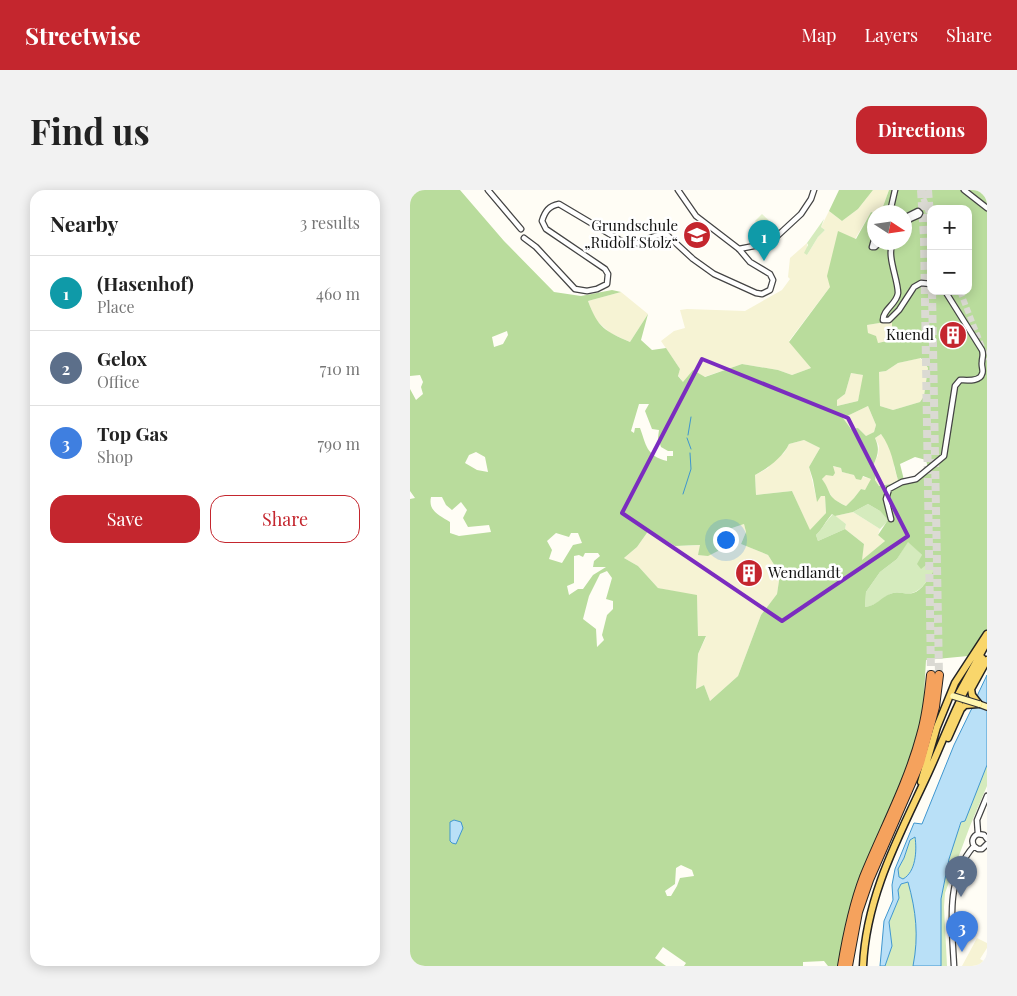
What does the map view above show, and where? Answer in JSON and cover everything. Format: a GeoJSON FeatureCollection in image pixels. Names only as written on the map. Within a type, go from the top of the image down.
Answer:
{"type":"FeatureCollection","features":[{"type":"Feature","properties":{"kind":"highway"},"geometry":{"type":"LineString","coordinates":[[842,966],[852,912],[919,743],[935,675],[935,707],[920,762],[869,880],[858,912],[848,966]]}},
{"type":"Feature","properties":{"kind":"main road"},"geometry":{"type":"LineString","coordinates":[[956,697],[955,683],[987,634]]}},
{"type":"Feature","properties":{"kind":"main road"},"geometry":{"type":"LineString","coordinates":[[863,966],[864,946],[874,896],[886,864],[919,790],[956,697],[987,642]]}},
{"type":"Feature","properties":{"kind":"main road"},"geometry":{"type":"LineString","coordinates":[[922,782],[937,727],[987,650]]}},
{"type":"Feature","properties":{"kind":"main road"},"geometry":{"type":"LineString","coordinates":[[979,704],[972,695],[972,687],[987,660]]}},
{"type":"Feature","properties":{"kind":"main road"},"geometry":{"type":"LineString","coordinates":[[956,697],[987,707]]}},
{"type":"Feature","properties":{"kind":"main road"},"geometry":{"type":"LineString","coordinates":[[922,782],[932,773],[959,713],[965,705],[979,704]]}},
{"type":"Feature","properties":{"kind":"street"},"geometry":{"type":"LineString","coordinates":[[488,190],[521,229]]}},
{"type":"Feature","properties":{"kind":"street"},"geometry":{"type":"LineString","coordinates":[[524,238],[536,247],[575,289],[587,291],[607,284],[608,274],[605,269],[546,228],[542,221],[546,211],[552,206],[559,204],[623,242],[632,245],[656,235],[667,235],[694,260],[714,274],[756,293],[766,293],[772,286],[770,274],[750,262],[739,249],[696,216],[678,190]]}},
{"type":"Feature","properties":{"kind":"street"},"geometry":{"type":"LineString","coordinates":[[739,249],[768,243],[801,214],[811,199],[814,190]]}},
{"type":"Feature","properties":{"kind":"street"},"geometry":{"type":"LineString","coordinates":[[892,205],[895,190]]}},
{"type":"Feature","properties":{"kind":"street"},"geometry":{"type":"LineString","coordinates":[[964,190],[987,208]]}},
{"type":"Feature","properties":{"kind":"street"},"geometry":{"type":"LineString","coordinates":[[912,214],[918,211],[920,213],[912,218]]}},
{"type":"Feature","properties":{"kind":"street"},"geometry":{"type":"LineString","coordinates":[[891,250],[898,294],[893,304],[884,313],[883,320],[889,320],[894,316],[908,299],[914,287],[921,283],[927,284]]}},
{"type":"Feature","properties":{"kind":"street"},"geometry":{"type":"LineString","coordinates":[[891,519],[886,494],[902,482],[916,479],[944,456],[955,386],[960,380],[972,380],[983,374],[982,361],[984,354],[948,295]]}},
{"type":"Feature","properties":{"kind":"street"},"geometry":{"type":"LineString","coordinates":[[978,834],[977,820],[987,796]]}},
{"type":"Feature","properties":{"kind":"street"},"geometry":{"type":"LineString","coordinates":[[978,834],[986,837],[987,829]]}},
{"type":"Feature","properties":{"kind":"street"},"geometry":{"type":"LineString","coordinates":[[978,834],[972,841],[974,846],[980,849],[987,845]]}},
{"type":"Feature","properties":{"kind":"street"},"geometry":{"type":"LineString","coordinates":[[954,966],[953,897],[957,878],[966,854],[974,846]]}},
{"type":"Feature","properties":{"kind":"highlighted area"},"geometry":{"type":"Polygon","coordinates":[[[702,359],[848,418],[908,536],[782,621],[622,513],[702,359]]]}},
{"type":"Feature","properties":{"kind":"shaded area"},"geometry":{"type":"Polygon","coordinates":[[[873,190],[889,190],[884,205],[867,205],[867,219],[855,239],[838,232],[830,287],[789,341],[811,368],[792,375],[778,370],[742,364],[683,382],[678,375],[680,369],[661,341],[674,331],[685,328],[680,310],[745,311],[782,290],[790,279],[788,277],[790,258],[807,243],[807,255],[818,237],[825,230],[821,227],[829,211],[842,221],[858,209],[873,190]]]}},
{"type":"Feature","properties":{"kind":"shaded area"},"geometry":{"type":"Polygon","coordinates":[[[621,292],[648,314],[630,342],[610,333],[595,319],[588,301],[621,292]]]}},
{"type":"Feature","properties":{"kind":"shaded area"},"geometry":{"type":"Polygon","coordinates":[[[892,321],[892,330],[887,341],[878,343],[868,333],[867,325],[892,321]]]}},
{"type":"Feature","properties":{"kind":"shaded area"},"geometry":{"type":"Polygon","coordinates":[[[920,358],[928,368],[924,396],[920,402],[893,410],[880,406],[879,372],[886,371],[898,363],[920,358]]]}},
{"type":"Feature","properties":{"kind":"shaded area"},"geometry":{"type":"Polygon","coordinates":[[[851,373],[864,375],[858,401],[837,406],[837,400],[845,394],[851,373]]]}},
{"type":"Feature","properties":{"kind":"shaded area"},"geometry":{"type":"Polygon","coordinates":[[[868,406],[876,425],[874,432],[866,436],[858,428],[851,429],[843,418],[868,406]]]}},
{"type":"Feature","properties":{"kind":"shaded area"},"geometry":{"type":"Polygon","coordinates":[[[881,434],[888,443],[894,459],[898,480],[891,484],[879,486],[875,480],[876,473],[873,466],[878,455],[879,446],[875,438],[881,434]]]}},
{"type":"Feature","properties":{"kind":"shaded area"},"geometry":{"type":"Polygon","coordinates":[[[804,440],[820,448],[809,467],[817,501],[821,496],[825,496],[826,513],[810,531],[792,491],[756,495],[755,475],[768,468],[771,463],[784,453],[789,444],[804,440]]]}},
{"type":"Feature","properties":{"kind":"shaded area"},"geometry":{"type":"Polygon","coordinates":[[[832,466],[841,468],[842,472],[872,479],[865,490],[861,489],[846,506],[833,499],[822,479],[832,466]]]}},
{"type":"Feature","properties":{"kind":"shaded area"},"geometry":{"type":"Polygon","coordinates":[[[853,512],[880,529],[878,535],[885,541],[861,561],[864,544],[845,529],[846,524],[835,516],[853,512]]]}},
{"type":"Feature","properties":{"kind":"shaded area"},"geometry":{"type":"Polygon","coordinates":[[[744,524],[746,532],[741,544],[768,555],[780,574],[777,594],[761,615],[738,676],[710,701],[704,685],[696,689],[698,654],[706,637],[698,637],[697,596],[658,588],[638,566],[624,558],[637,547],[649,530],[675,546],[688,546],[701,545],[732,528],[744,524]]]}},
{"type":"Feature","properties":{"kind":"shaded area"},"geometry":{"type":"Polygon","coordinates":[[[977,938],[987,943],[987,948],[980,959],[987,963],[987,966],[962,966],[977,938]]]}},
{"type":"Feature","properties":{"kind":"green space"},"geometry":{"type":"Polygon","coordinates":[[[410,190],[460,190],[504,241],[554,292],[581,296],[612,290],[621,292],[588,301],[599,323],[614,335],[630,342],[648,314],[641,340],[652,350],[666,348],[680,369],[678,376],[683,382],[693,370],[705,377],[742,364],[778,370],[792,375],[811,368],[789,342],[830,287],[827,276],[838,231],[856,239],[867,219],[867,250],[912,250],[912,205],[884,205],[889,190],[987,190],[987,632],[968,656],[926,660],[923,713],[912,756],[849,910],[838,966],[828,966],[824,961],[803,962],[803,966],[684,966],[686,963],[663,947],[655,958],[666,966],[410,966],[410,499],[415,498],[410,491],[410,389],[416,400],[423,394],[421,387],[423,382],[420,375],[410,376],[410,190]],[[892,321],[867,325],[868,333],[876,336],[878,343],[887,341],[892,330],[892,321]],[[507,331],[492,337],[494,347],[503,344],[508,335],[507,331]],[[921,358],[898,363],[886,371],[879,372],[880,406],[893,410],[920,402],[924,396],[928,368],[921,358]],[[851,373],[845,394],[837,400],[837,406],[858,401],[863,375],[851,373]],[[639,404],[631,431],[634,433],[635,428],[640,428],[648,449],[660,459],[667,461],[667,456],[673,456],[673,451],[668,451],[661,447],[658,438],[659,430],[652,429],[645,411],[649,404],[639,404]],[[868,406],[843,418],[851,429],[858,428],[866,436],[874,432],[876,425],[868,406]],[[881,434],[875,438],[878,449],[873,466],[876,473],[875,480],[879,486],[891,484],[898,480],[890,451],[881,434]],[[804,440],[789,444],[779,458],[755,475],[756,495],[792,491],[810,530],[826,513],[825,496],[821,496],[817,502],[809,467],[820,448],[804,440]],[[476,452],[469,455],[465,463],[477,470],[488,472],[485,457],[476,452]],[[915,457],[900,464],[904,480],[916,477],[928,468],[926,460],[915,457]],[[833,466],[835,473],[833,476],[826,475],[822,479],[832,497],[846,506],[861,489],[865,490],[871,479],[863,476],[861,480],[856,479],[854,475],[842,472],[841,468],[833,466]],[[431,497],[433,509],[438,515],[450,522],[450,533],[459,536],[491,532],[489,525],[468,527],[463,518],[467,510],[461,502],[452,510],[446,505],[442,497],[431,497]],[[868,504],[853,512],[835,516],[832,514],[816,535],[818,541],[845,529],[864,544],[862,560],[885,541],[878,535],[888,520],[880,511],[868,504]],[[744,524],[732,528],[720,536],[726,547],[708,556],[698,555],[700,545],[675,546],[649,530],[637,547],[624,558],[638,566],[658,588],[697,595],[698,636],[706,636],[698,654],[696,689],[704,685],[710,701],[738,676],[761,615],[777,594],[780,574],[768,555],[741,544],[746,532],[744,524]],[[556,533],[547,541],[552,550],[549,559],[562,563],[573,545],[582,543],[578,533],[571,533],[569,537],[556,533]],[[908,542],[897,559],[880,572],[866,592],[865,607],[893,593],[916,592],[934,570],[926,565],[921,569],[917,564],[922,555],[908,542]],[[585,553],[583,557],[579,555],[574,556],[574,583],[567,586],[569,595],[578,589],[583,589],[593,575],[606,567],[593,567],[594,561],[600,556],[598,553],[585,553]],[[607,571],[600,574],[589,596],[583,619],[596,629],[597,647],[604,640],[602,635],[607,615],[613,609],[613,601],[606,599],[612,578],[607,571]],[[681,865],[676,868],[675,884],[665,891],[667,896],[671,896],[680,878],[694,876],[692,870],[681,865]]]}},
{"type":"Feature","properties":{"kind":"green space"},"geometry":{"type":"Polygon","coordinates":[[[839,190],[873,190],[858,209],[842,221],[829,211],[839,190]]]}},
{"type":"Feature","properties":{"kind":"green space"},"geometry":{"type":"Polygon","coordinates":[[[762,214],[778,229],[771,236],[755,221],[762,214]]]}},
{"type":"Feature","properties":{"kind":"green space"},"geometry":{"type":"Polygon","coordinates":[[[824,219],[821,227],[825,230],[818,237],[807,255],[804,253],[808,245],[807,243],[824,219]]]}},
{"type":"Feature","properties":{"kind":"green space"},"geometry":{"type":"Polygon","coordinates":[[[868,504],[880,511],[889,520],[880,529],[853,512],[868,504]]]}},
{"type":"Feature","properties":{"kind":"green space"},"geometry":{"type":"Polygon","coordinates":[[[833,514],[846,524],[845,529],[818,541],[816,535],[833,514]]]}},
{"type":"Feature","properties":{"kind":"green space"},"geometry":{"type":"Polygon","coordinates":[[[908,541],[922,555],[921,568],[926,565],[934,570],[916,592],[893,593],[874,605],[865,607],[866,592],[880,572],[897,559],[908,541]]]}},
{"type":"Feature","properties":{"kind":"green space"},"geometry":{"type":"Polygon","coordinates":[[[987,765],[987,786],[945,893],[947,966],[941,966],[940,908],[943,882],[958,831],[987,765]]]}},
{"type":"Feature","properties":{"kind":"green space"},"geometry":{"type":"Polygon","coordinates":[[[916,837],[916,854],[913,866],[903,879],[899,877],[898,869],[910,840],[916,837]]]}},
{"type":"Feature","properties":{"kind":"green space"},"geometry":{"type":"Polygon","coordinates":[[[909,882],[916,913],[917,945],[913,966],[885,966],[892,946],[889,922],[899,898],[898,890],[901,884],[909,882]]]}},
{"type":"Feature","properties":{"kind":"water"},"geometry":{"type":"Polygon","coordinates":[[[987,675],[987,765],[965,821],[961,822],[949,859],[941,899],[941,966],[913,966],[916,924],[908,882],[901,884],[898,890],[899,898],[889,922],[892,946],[885,966],[880,966],[884,921],[893,900],[892,885],[895,869],[914,823],[922,824],[954,745],[971,710],[975,706],[978,694],[987,675]],[[915,837],[910,840],[898,869],[899,877],[903,879],[913,866],[915,837]]]}},
{"type":"Feature","properties":{"kind":"water"},"geometry":{"type":"Polygon","coordinates":[[[454,820],[461,822],[463,828],[456,844],[450,841],[450,822],[454,820]]]}},
{"type":"Feature","properties":{"kind":"waterway"},"geometry":{"type":"LineString","coordinates":[[688,435],[691,417]]}},
{"type":"Feature","properties":{"kind":"waterway"},"geometry":{"type":"LineString","coordinates":[[687,438],[691,449]]}},
{"type":"Feature","properties":{"kind":"waterway"},"geometry":{"type":"LineString","coordinates":[[683,494],[691,469],[690,453]]}},
{"type":"Feature","properties":{"kind":"tunnel"},"geometry":{"type":"LineString","coordinates":[[920,190],[927,208]]}},
{"type":"Feature","properties":{"kind":"tunnel"},"geometry":{"type":"LineString","coordinates":[[921,190],[924,237],[931,675]]}},
{"type":"Feature","properties":{"kind":"tunnel"},"geometry":{"type":"LineString","coordinates":[[928,190],[929,205]]}},
{"type":"Feature","properties":{"kind":"tunnel"},"geometry":{"type":"LineString","coordinates":[[932,295],[939,675]]}},
{"type":"Feature","properties":{"kind":"tunnel"},"geometry":{"type":"LineString","coordinates":[[962,295],[987,360]]}},
{"type":"Feature","properties":{"kind":"place","name":"Grundschule „Rudolf Stolz“"},"geometry":{"type":"Point","coordinates":[697,235]}},
{"type":"Feature","properties":{"kind":"place","name":"(Hasenhof)"},"geometry":{"type":"Point","coordinates":[764,261]}},
{"type":"Feature","properties":{"kind":"place","name":"Kuendl"},"geometry":{"type":"Point","coordinates":[953,335]}},
{"type":"Feature","properties":{"kind":"place","name":"Wendlandt"},"geometry":{"type":"Point","coordinates":[749,573]}},
{"type":"Feature","properties":{"kind":"place","name":"Gelox"},"geometry":{"type":"Point","coordinates":[961,897]}},
{"type":"Feature","properties":{"kind":"place","name":"Top Gas"},"geometry":{"type":"Point","coordinates":[962,952]}}]}
